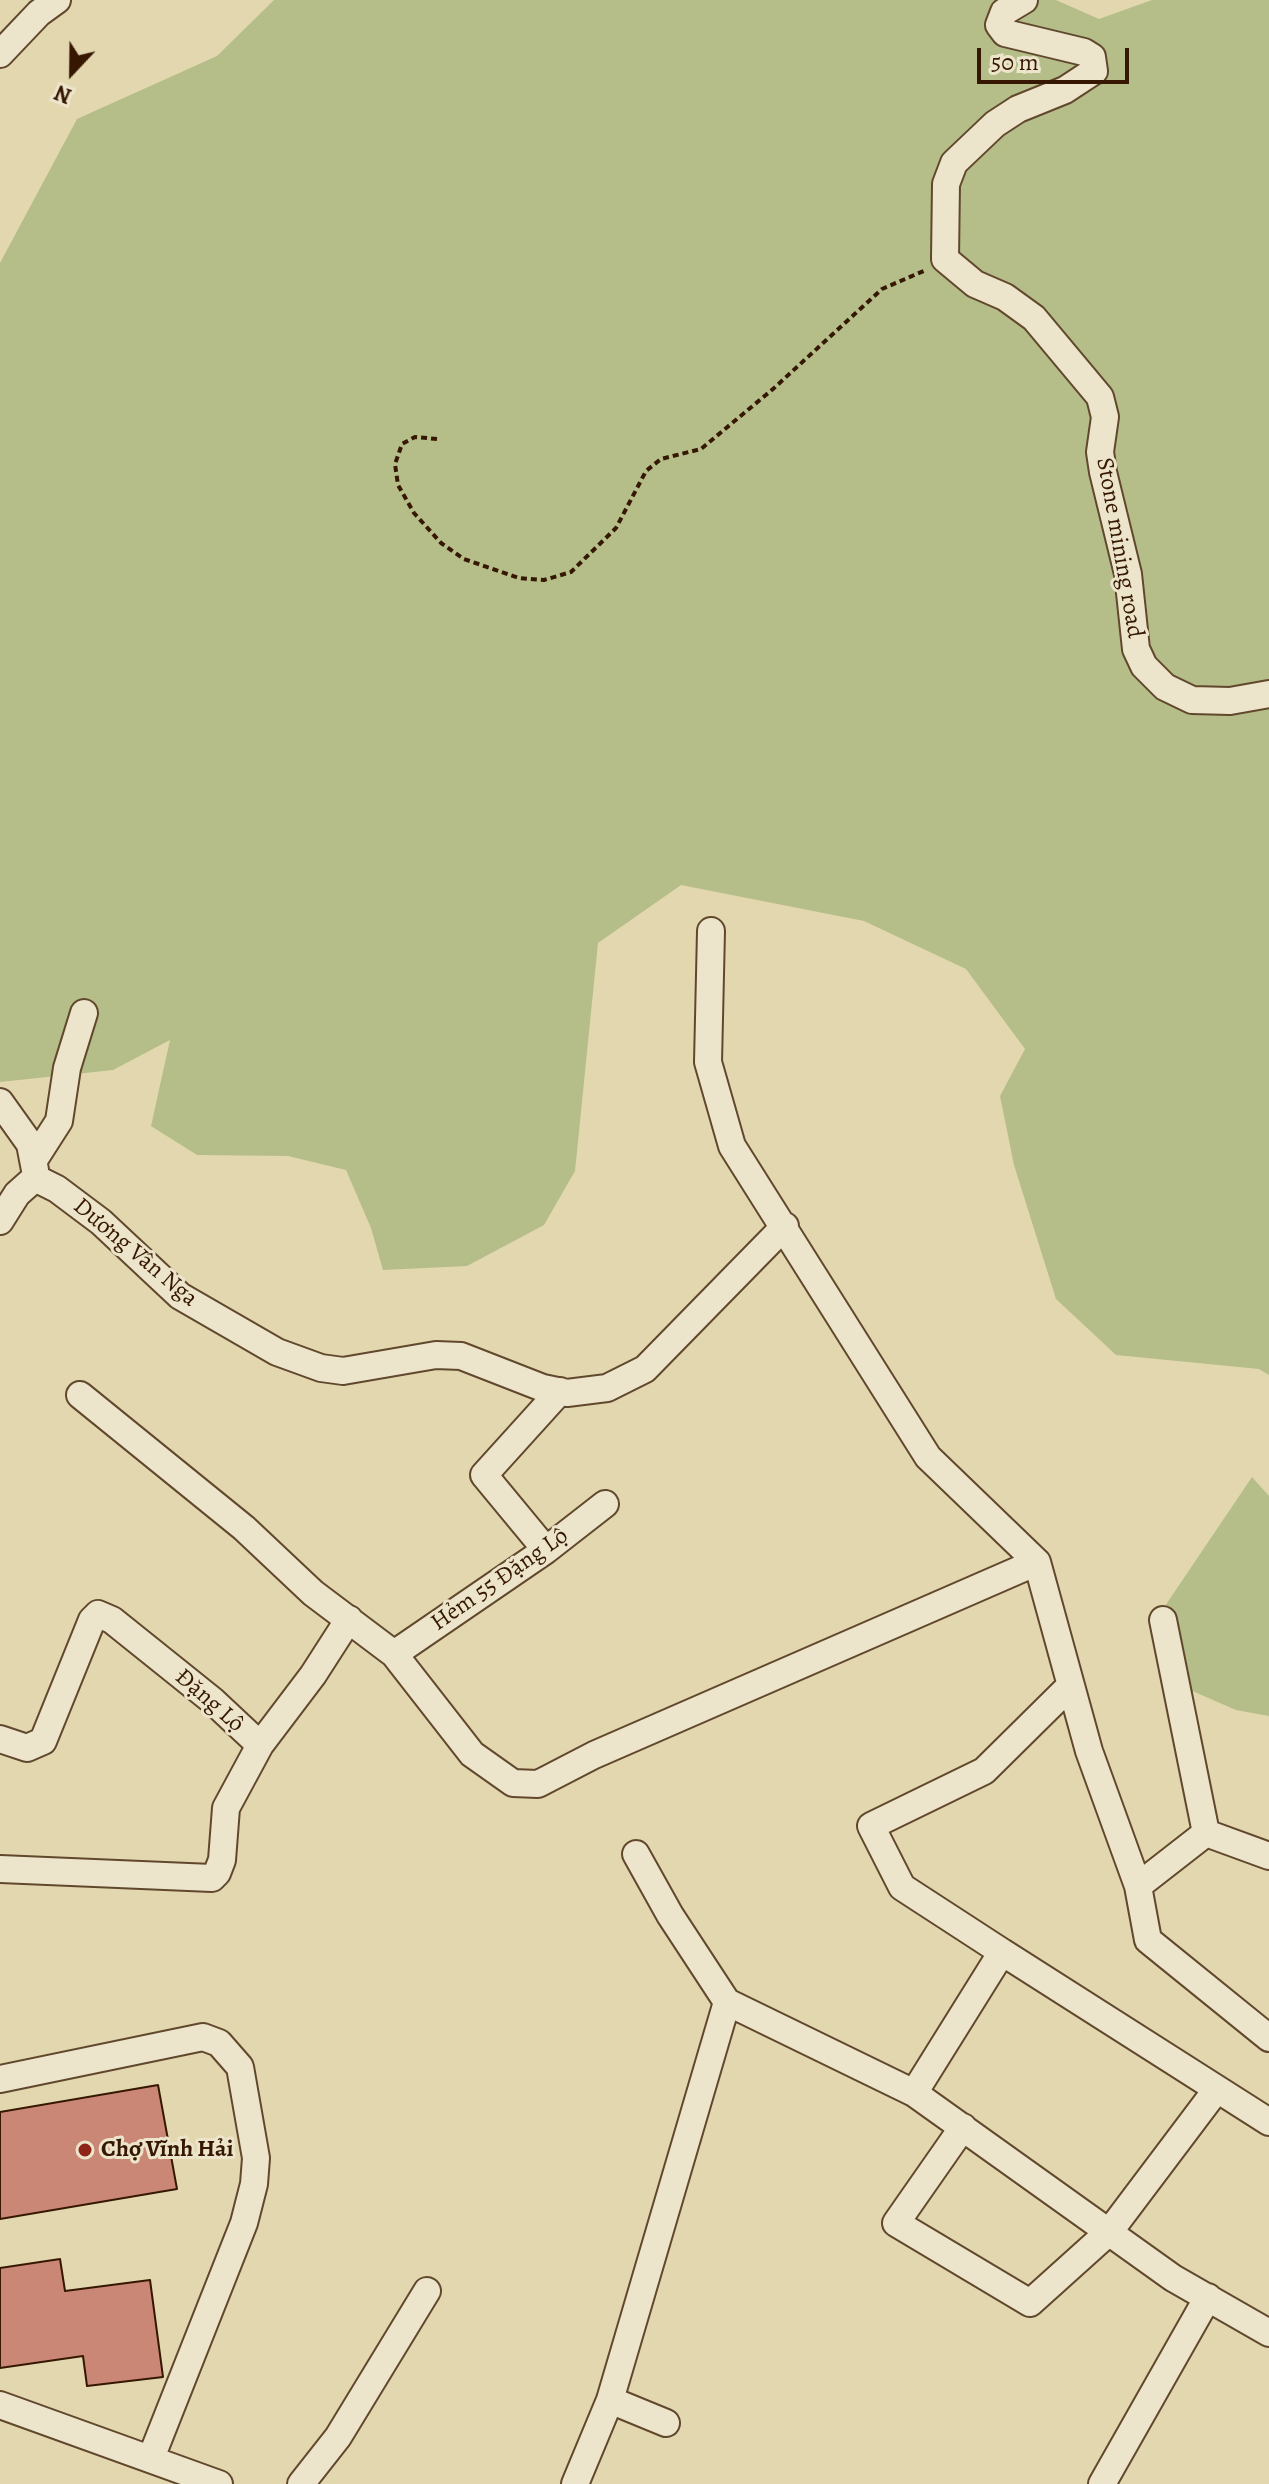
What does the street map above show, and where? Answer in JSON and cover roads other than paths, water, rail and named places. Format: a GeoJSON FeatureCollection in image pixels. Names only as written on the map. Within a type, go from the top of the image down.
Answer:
{"type":"FeatureCollection","features":[{"type":"Feature","properties":{"kind":"street"},"geometry":{"type":"LineString","coordinates":[[0,54],[39,13],[57,0]]}},
{"type":"Feature","properties":{"kind":"street","name":"Stone mining road"},"geometry":{"type":"LineString","coordinates":[[1024,0],[1004,12],[999,25],[1005,33],[1084,52],[1092,57],[1094,71],[1065,90],[1018,109],[995,124],[954,163],[946,184],[945,259],[975,284],[1005,297],[1034,318],[1100,397],[1105,417],[1100,452],[1103,472],[1128,574],[1136,649],[1144,666],[1165,687],[1192,700],[1230,701],[1269,694]]}},
{"type":"Feature","properties":{"kind":"street"},"geometry":{"type":"LineString","coordinates":[[711,931],[708,1062],[732,1146],[928,1457],[1037,1562],[1069,1687],[1138,1886],[1148,1940],[1269,2038]]}},
{"type":"Feature","properties":{"kind":"street"},"geometry":{"type":"LineString","coordinates":[[0,1221],[34,1169],[59,1121],[67,1068],[84,1013]]}},
{"type":"Feature","properties":{"kind":"street"},"geometry":{"type":"LineString","coordinates":[[0,1102],[30,1144],[34,1169]]}},
{"type":"Feature","properties":{"kind":"street","name":"Dương Vân Nga"},"geometry":{"type":"LineString","coordinates":[[34,1169],[101,1222],[180,1296],[277,1352],[321,1368],[343,1371],[417,1358],[461,1356],[560,1391],[592,1393],[627,1381],[645,1369],[785,1226]]}},
{"type":"Feature","properties":{"kind":"street"},"geometry":{"type":"LineString","coordinates":[[546,1550],[484,1475],[560,1391]]}},
{"type":"Feature","properties":{"kind":"street"},"geometry":{"type":"LineString","coordinates":[[80,1395],[142,1442],[244,1528],[313,1593],[394,1654],[485,1766],[513,1783],[538,1784],[594,1755],[1037,1562]]}},
{"type":"Feature","properties":{"kind":"street","name":"Hẻm 55 Đặng Lộ"},"geometry":{"type":"LineString","coordinates":[[394,1654],[546,1550],[605,1504]]}},
{"type":"Feature","properties":{"kind":"street","name":"Đặng Lộ"},"geometry":{"type":"LineString","coordinates":[[0,1739],[27,1748],[43,1741],[92,1620],[98,1614],[123,1629],[213,1701],[260,1745],[226,1808],[222,1860],[212,1878],[0,1869]]}},
{"type":"Feature","properties":{"kind":"street"},"geometry":{"type":"LineString","coordinates":[[260,1745],[313,1675],[349,1619]]}},
{"type":"Feature","properties":{"kind":"street"},"geometry":{"type":"LineString","coordinates":[[1163,1620],[1206,1833]]}},
{"type":"Feature","properties":{"kind":"street"},"geometry":{"type":"LineString","coordinates":[[1069,1687],[984,1771],[871,1826],[902,1887],[1269,2122]]}},
{"type":"Feature","properties":{"kind":"street"},"geometry":{"type":"LineString","coordinates":[[1138,1886],[1206,1833]]}},
{"type":"Feature","properties":{"kind":"street"},"geometry":{"type":"LineString","coordinates":[[1206,1833],[1269,1856]]}},
{"type":"Feature","properties":{"kind":"street"},"geometry":{"type":"LineString","coordinates":[[636,1854],[670,1915],[727,2002],[914,2093],[1173,2278],[1269,2333]]}},
{"type":"Feature","properties":{"kind":"street"},"geometry":{"type":"LineString","coordinates":[[914,2093],[1002,1952]]}},
{"type":"Feature","properties":{"kind":"street"},"geometry":{"type":"LineString","coordinates":[[575,2484],[610,2400],[727,2002]]}},
{"type":"Feature","properties":{"kind":"street"},"geometry":{"type":"LineString","coordinates":[[0,2079],[203,2037],[219,2043],[240,2067],[256,2158],[254,2184],[244,2223],[161,2469]]}},
{"type":"Feature","properties":{"kind":"street"},"geometry":{"type":"LineString","coordinates":[[963,2127],[896,2223],[1030,2303],[1110,2231],[1217,2089]]}},
{"type":"Feature","properties":{"kind":"street"},"geometry":{"type":"LineString","coordinates":[[301,2484],[338,2437],[427,2291]]}},
{"type":"Feature","properties":{"kind":"street"},"geometry":{"type":"LineString","coordinates":[[1102,2484],[1208,2297]]}},
{"type":"Feature","properties":{"kind":"street"},"geometry":{"type":"LineString","coordinates":[[610,2400],[666,2423]]}},
{"type":"Feature","properties":{"kind":"street"},"geometry":{"type":"LineString","coordinates":[[1,2409],[161,2469],[219,2484]]}},
{"type":"Feature","properties":{"kind":"place","name":"Chợ Vĩnh Hải"},"geometry":{"type":"Point","coordinates":[85,2150]}}]}
